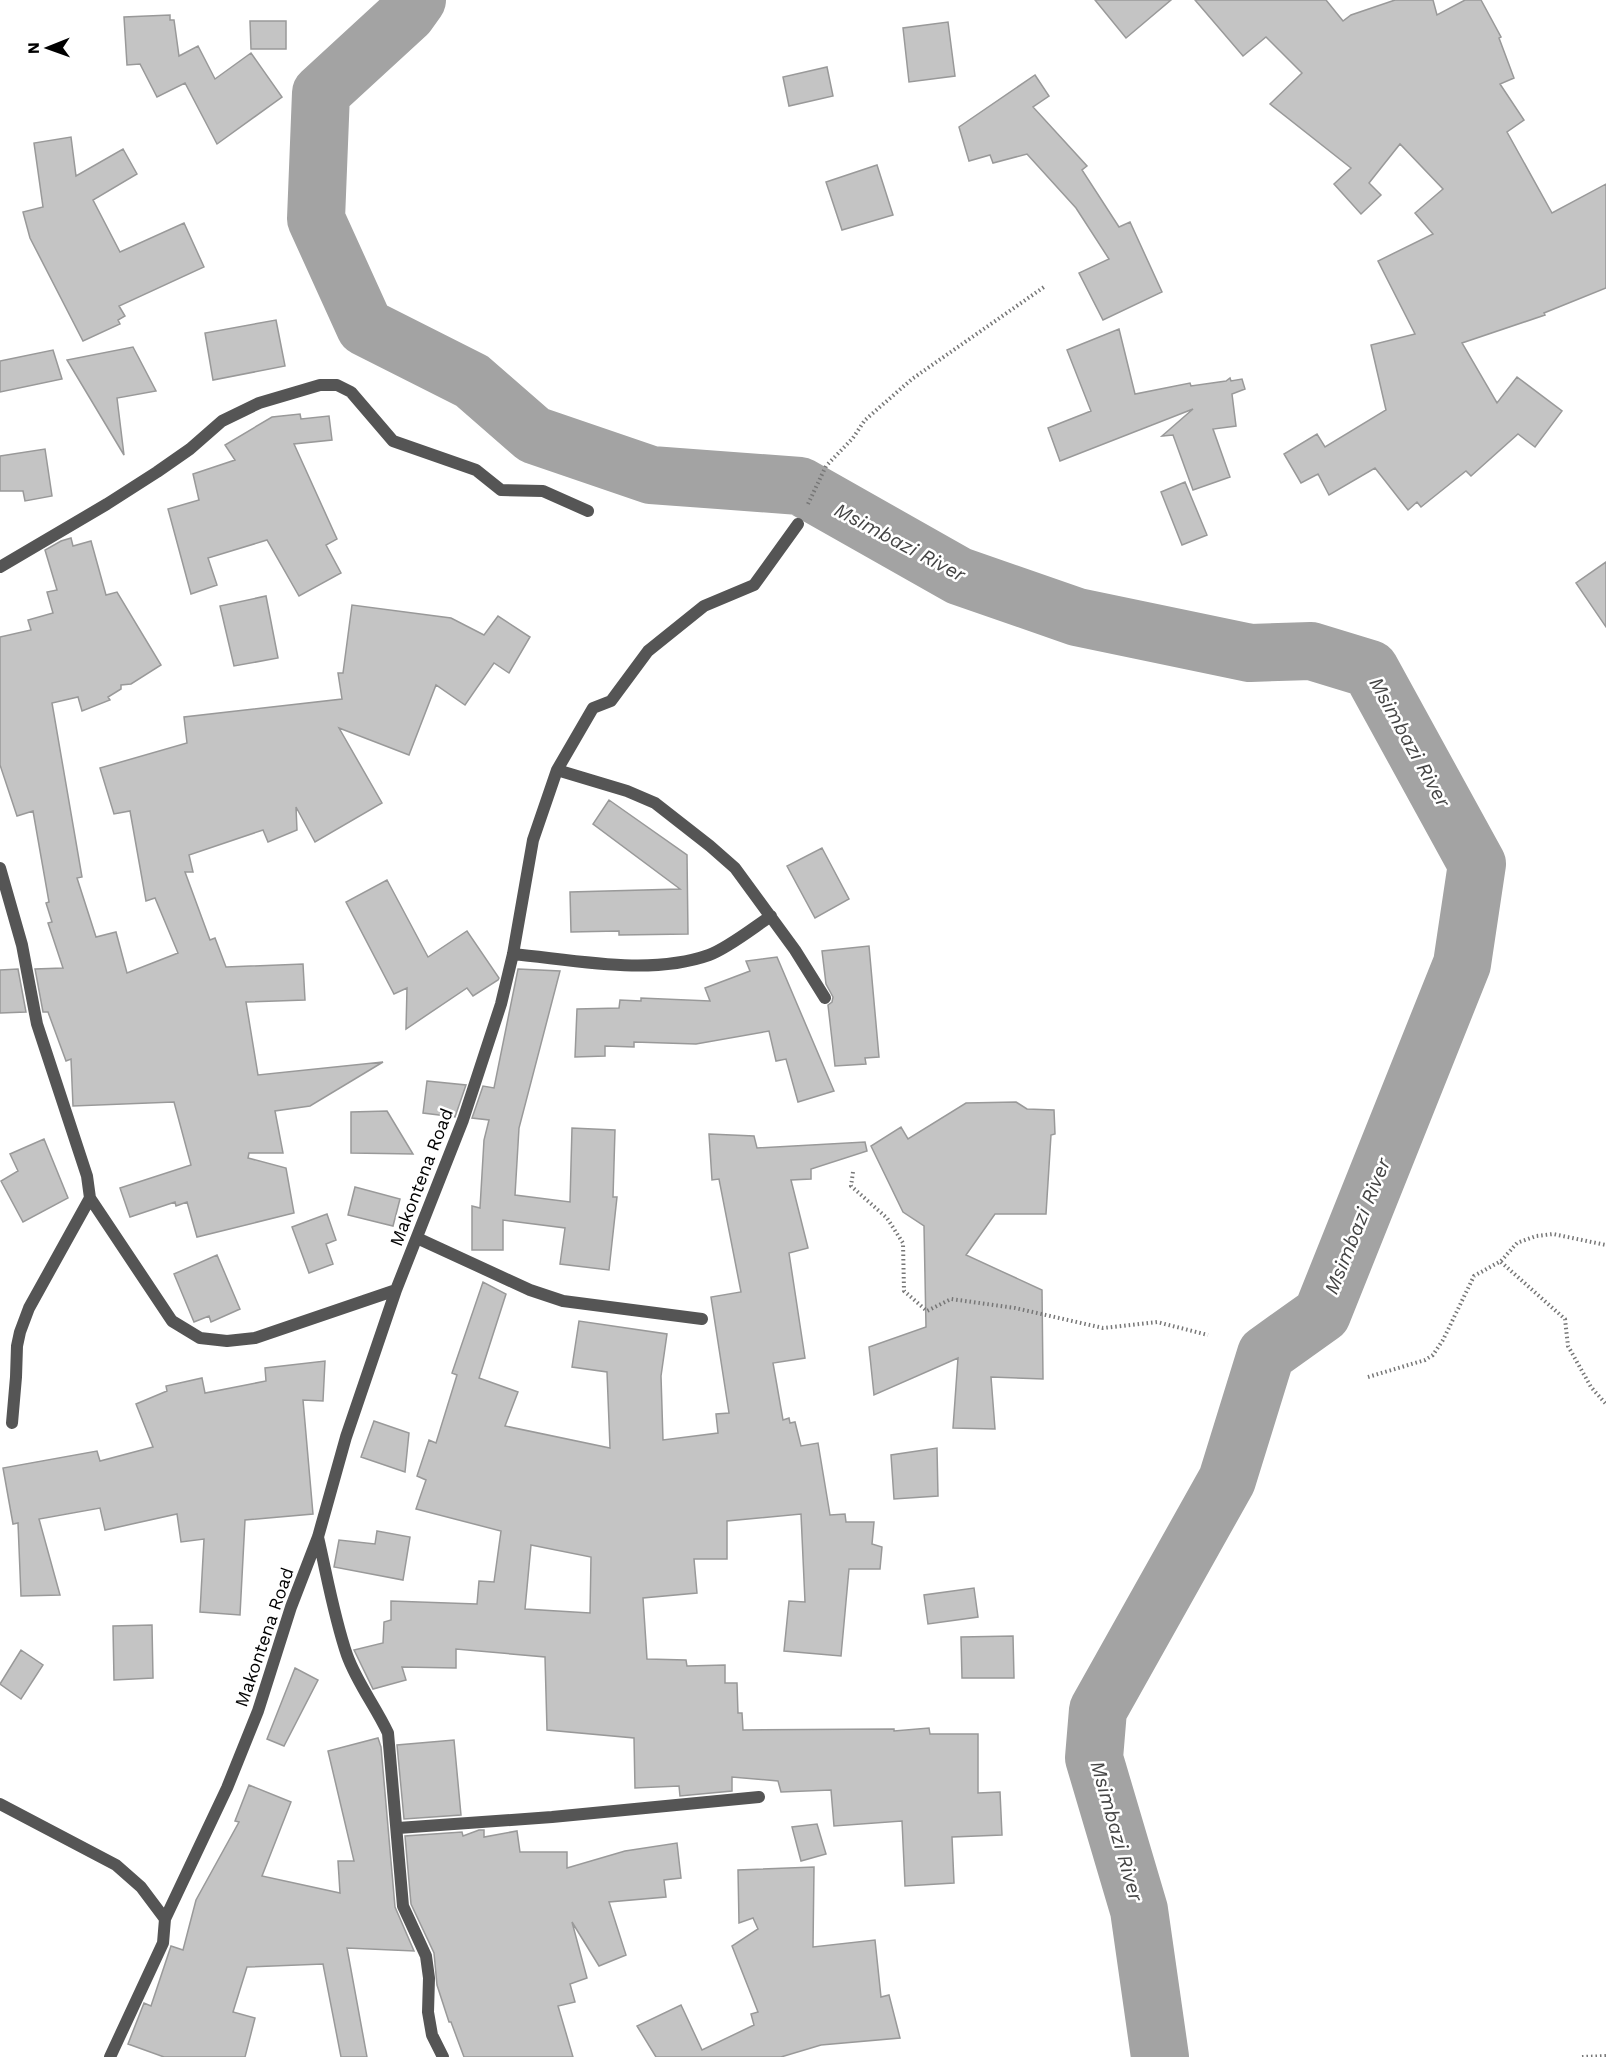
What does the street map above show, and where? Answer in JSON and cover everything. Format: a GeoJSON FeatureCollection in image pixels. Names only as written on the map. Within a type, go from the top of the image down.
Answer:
{"type":"FeatureCollection","features":[{"type":"Feature","properties":{"kind":"street"},"geometry":{"type":"LineString","coordinates":[[0,567],[157,472],[190,449],[222,421],[259,403],[320,385],[337,385],[351,392],[393,441],[476,470],[501,490],[543,491],[588,511]]}},
{"type":"Feature","properties":{"kind":"street","name":"Makontena Road"},"geometry":{"type":"LineString","coordinates":[[110,2057],[163,1942],[165,1919],[227,1788],[258,1711],[291,1607],[318,1537],[346,1437],[396,1290],[466,1110],[501,1004],[513,954],[533,840],[557,770],[593,708],[611,702],[648,651],[704,606],[754,585],[798,524]]}},
{"type":"Feature","properties":{"kind":"street"},"geometry":{"type":"LineString","coordinates":[[557,770],[627,791],[655,803],[688,827],[735,868],[795,950],[825,998]]}},
{"type":"Feature","properties":{"kind":"street"},"geometry":{"type":"LineString","coordinates":[[0,868],[22,945],[37,1024],[87,1176],[90,1198],[172,1321],[200,1338],[227,1341],[255,1338],[396,1290]]}},
{"type":"Feature","properties":{"kind":"street"},"geometry":{"type":"LineString","coordinates":[[513,954],[641,965],[677,964],[711,954],[771,916]]}},
{"type":"Feature","properties":{"kind":"street"},"geometry":{"type":"LineString","coordinates":[[12,1423],[17,1346],[28,1308],[90,1198]]}},
{"type":"Feature","properties":{"kind":"street"},"geometry":{"type":"LineString","coordinates":[[417,1238],[530,1290],[563,1301],[702,1319]]}},
{"type":"Feature","properties":{"kind":"street"},"geometry":{"type":"LineString","coordinates":[[318,1537],[347,1655],[388,1733],[404,1906],[426,1956],[429,1978],[428,2012],[432,2035],[443,2057]]}},
{"type":"Feature","properties":{"kind":"street"},"geometry":{"type":"LineString","coordinates":[[398,1828],[552,1817],[759,1797]]}},
{"type":"Feature","properties":{"kind":"street"},"geometry":{"type":"LineString","coordinates":[[0,1804],[116,1865],[141,1887],[165,1919]]}},
{"type":"Feature","properties":{"kind":"path"},"geometry":{"type":"LineString","coordinates":[[798,524],[826,466],[853,438],[865,420],[912,379],[1044,287]]}},
{"type":"Feature","properties":{"kind":"path"},"geometry":{"type":"LineString","coordinates":[[853,1172],[851,1186],[887,1218],[903,1243],[904,1291],[927,1311],[951,1299],[1016,1308],[1103,1328],[1157,1322],[1208,1335]]}},
{"type":"Feature","properties":{"kind":"path"},"geometry":{"type":"LineString","coordinates":[[1368,1377],[1425,1360],[1433,1355],[1443,1341],[1474,1276],[1501,1261],[1517,1243],[1536,1236],[1553,1234],[1606,1245]]}},
{"type":"Feature","properties":{"kind":"path"},"geometry":{"type":"LineString","coordinates":[[1501,1261],[1565,1319],[1568,1346],[1592,1387],[1606,1404]]}},
{"type":"Feature","properties":{"kind":"path"},"geometry":{"type":"LineString","coordinates":[[1582,2057],[1606,2056]]}},
{"type":"Feature","properties":{"kind":"building"},"geometry":{"type":"Polygon","coordinates":[[[1095,0],[1171,0],[1126,38],[1095,0]]]}},
{"type":"Feature","properties":{"kind":"building"},"geometry":{"type":"Polygon","coordinates":[[[1195,0],[1326,0],[1343,21],[1351,15],[1395,0],[1433,0],[1437,15],[1465,0],[1481,0],[1501,37],[1499,38],[1514,78],[1500,84],[1524,120],[1507,132],[1552,213],[1606,184],[1606,288],[1544,313],[1545,315],[1462,343],[1497,403],[1517,377],[1562,411],[1535,447],[1518,434],[1471,476],[1466,471],[1421,507],[1417,502],[1408,510],[1375,468],[1329,495],[1318,474],[1301,483],[1284,454],[1317,434],[1325,447],[1386,410],[1371,345],[1415,334],[1378,261],[1433,234],[1415,213],[1443,189],[1400,144],[1369,183],[1381,195],[1361,214],[1334,184],[1351,168],[1270,104],[1302,73],[1266,37],[1243,56],[1195,0]]]}},
{"type":"Feature","properties":{"kind":"building"},"geometry":{"type":"Polygon","coordinates":[[[170,15],[170,20],[174,20],[179,56],[198,46],[215,79],[251,53],[282,97],[217,144],[185,83],[157,97],[140,64],[127,65],[124,17],[170,15]]]}},
{"type":"Feature","properties":{"kind":"building"},"geometry":{"type":"Polygon","coordinates":[[[250,21],[286,21],[286,49],[251,49],[250,21]]]}},
{"type":"Feature","properties":{"kind":"building"},"geometry":{"type":"Polygon","coordinates":[[[948,22],[955,76],[909,82],[903,28],[948,22]]]}},
{"type":"Feature","properties":{"kind":"building"},"geometry":{"type":"Polygon","coordinates":[[[827,67],[833,96],[789,106],[783,77],[827,67]]]}},
{"type":"Feature","properties":{"kind":"building"},"geometry":{"type":"Polygon","coordinates":[[[1035,75],[1049,96],[1033,107],[1087,166],[1082,170],[1119,227],[1130,222],[1162,292],[1103,320],[1079,273],[1109,259],[1076,208],[1027,154],[993,163],[990,155],[969,161],[959,127],[1035,75]]]}},
{"type":"Feature","properties":{"kind":"building"},"geometry":{"type":"Polygon","coordinates":[[[71,137],[76,176],[123,149],[137,174],[93,200],[120,252],[184,223],[204,267],[119,306],[125,316],[118,320],[120,324],[83,341],[30,238],[23,212],[43,207],[34,143],[71,137]]]}},
{"type":"Feature","properties":{"kind":"building"},"geometry":{"type":"Polygon","coordinates":[[[877,165],[893,215],[842,230],[826,182],[877,165]]]}},
{"type":"Feature","properties":{"kind":"building"},"geometry":{"type":"Polygon","coordinates":[[[276,320],[285,366],[213,380],[205,333],[276,320]]]}},
{"type":"Feature","properties":{"kind":"building"},"geometry":{"type":"Polygon","coordinates":[[[1119,329],[1135,394],[1190,383],[1191,386],[1226,381],[1230,378],[1231,381],[1242,379],[1245,389],[1232,394],[1236,426],[1213,429],[1230,477],[1193,490],[1173,435],[1162,436],[1193,409],[1060,461],[1048,428],[1091,411],[1067,350],[1119,329]]]}},
{"type":"Feature","properties":{"kind":"building"},"geometry":{"type":"Polygon","coordinates":[[[133,347],[156,391],[117,398],[124,455],[67,360],[133,347]]]}},
{"type":"Feature","properties":{"kind":"building"},"geometry":{"type":"Polygon","coordinates":[[[53,350],[62,379],[0,392],[0,361],[53,350]]]}},
{"type":"Feature","properties":{"kind":"building"},"geometry":{"type":"Polygon","coordinates":[[[300,414],[301,419],[329,416],[332,440],[294,444],[337,539],[326,545],[341,573],[299,596],[267,540],[208,558],[217,585],[191,594],[168,509],[199,500],[193,474],[235,460],[225,445],[272,417],[300,414]]]}},
{"type":"Feature","properties":{"kind":"building"},"geometry":{"type":"Polygon","coordinates":[[[45,449],[52,496],[25,501],[23,491],[0,491],[0,456],[45,449]]]}},
{"type":"Feature","properties":{"kind":"building"},"geometry":{"type":"Polygon","coordinates":[[[1185,482],[1207,535],[1182,545],[1161,492],[1185,482]]]}},
{"type":"Feature","properties":{"kind":"building"},"geometry":{"type":"Polygon","coordinates":[[[71,538],[73,546],[91,541],[106,595],[117,592],[161,665],[131,684],[121,685],[121,689],[108,697],[110,700],[82,711],[78,697],[52,703],[82,877],[77,878],[96,937],[116,932],[127,973],[178,953],[155,898],[146,901],[130,811],[114,814],[100,768],[187,743],[184,717],[342,699],[338,673],[343,673],[352,605],[451,618],[484,635],[498,616],[530,637],[509,673],[494,663],[465,705],[436,685],[409,755],[339,728],[382,803],[315,842],[296,807],[297,830],[268,842],[263,830],[189,855],[193,872],[185,872],[210,940],[215,938],[226,967],[303,964],[305,1000],[246,1002],[258,1075],[383,1062],[310,1106],[275,1111],[283,1153],[249,1153],[248,1158],[286,1168],[294,1213],[197,1237],[187,1202],[176,1206],[175,1202],[130,1217],[120,1188],[191,1165],[174,1102],[73,1106],[71,1059],[66,1061],[48,1012],[43,1012],[35,969],[63,968],[48,923],[52,922],[46,903],[49,902],[33,811],[17,816],[0,765],[0,637],[31,630],[28,620],[53,613],[47,592],[57,590],[45,550],[71,538]]]}},
{"type":"Feature","properties":{"kind":"building"},"geometry":{"type":"Polygon","coordinates":[[[1606,562],[1606,627],[1576,583],[1606,562]]]}},
{"type":"Feature","properties":{"kind":"building"},"geometry":{"type":"Polygon","coordinates":[[[266,596],[278,658],[234,666],[220,606],[266,596]]]}},
{"type":"Feature","properties":{"kind":"building"},"geometry":{"type":"Polygon","coordinates":[[[609,800],[687,855],[688,934],[619,935],[619,931],[571,932],[570,892],[680,889],[593,824],[609,800]]]}},
{"type":"Feature","properties":{"kind":"building"},"geometry":{"type":"Polygon","coordinates":[[[822,848],[849,899],[815,918],[787,866],[822,848]]]}},
{"type":"Feature","properties":{"kind":"building"},"geometry":{"type":"Polygon","coordinates":[[[387,880],[428,957],[467,931],[499,978],[473,996],[467,988],[406,1029],[407,988],[394,994],[346,902],[387,880]]]}},
{"type":"Feature","properties":{"kind":"building"},"geometry":{"type":"Polygon","coordinates":[[[869,946],[879,1057],[865,1058],[866,1064],[835,1066],[828,1005],[832,1002],[833,997],[826,984],[822,951],[869,946]]]}},
{"type":"Feature","properties":{"kind":"building"},"geometry":{"type":"Polygon","coordinates":[[[777,957],[834,1091],[798,1102],[786,1059],[776,1061],[769,1031],[696,1044],[634,1042],[634,1047],[605,1046],[605,1056],[575,1057],[577,1009],[619,1008],[620,1000],[641,1001],[641,998],[710,1001],[705,988],[750,971],[746,961],[777,957]]]}},
{"type":"Feature","properties":{"kind":"building"},"geometry":{"type":"Polygon","coordinates":[[[18,969],[26,1012],[0,1013],[0,970],[18,969]]]}},
{"type":"Feature","properties":{"kind":"building"},"geometry":{"type":"Polygon","coordinates":[[[518,969],[560,971],[519,1128],[515,1195],[570,1202],[572,1128],[615,1130],[613,1197],[617,1197],[609,1270],[560,1264],[565,1228],[503,1220],[503,1250],[472,1250],[472,1206],[480,1208],[484,1140],[489,1120],[472,1118],[483,1086],[494,1088],[518,969]]]}},
{"type":"Feature","properties":{"kind":"building"},"geometry":{"type":"Polygon","coordinates":[[[427,1081],[466,1085],[455,1117],[423,1113],[427,1081]]]}},
{"type":"Feature","properties":{"kind":"building"},"geometry":{"type":"Polygon","coordinates":[[[1016,1102],[1027,1109],[1054,1110],[1055,1134],[1051,1135],[1046,1214],[995,1214],[966,1255],[1042,1290],[1043,1379],[991,1377],[995,1429],[953,1428],[958,1358],[874,1395],[869,1347],[926,1327],[924,1226],[903,1212],[871,1146],[901,1127],[908,1139],[966,1103],[1016,1102]]]}},
{"type":"Feature","properties":{"kind":"building"},"geometry":{"type":"Polygon","coordinates":[[[387,1111],[413,1154],[351,1153],[351,1112],[387,1111]]]}},
{"type":"Feature","properties":{"kind":"building"},"geometry":{"type":"Polygon","coordinates":[[[709,1134],[754,1136],[757,1148],[865,1142],[867,1151],[811,1169],[811,1179],[791,1180],[808,1248],[789,1253],[805,1358],[773,1363],[783,1420],[789,1418],[790,1423],[795,1422],[801,1446],[818,1443],[830,1515],[845,1514],[846,1522],[874,1522],[872,1544],[882,1547],[880,1569],[849,1569],[841,1656],[784,1651],[789,1601],[805,1602],[801,1514],[727,1521],[727,1559],[694,1559],[697,1593],[643,1598],[647,1659],[686,1660],[687,1666],[725,1665],[725,1683],[737,1683],[738,1713],[742,1713],[743,1730],[894,1729],[894,1731],[929,1728],[930,1734],[978,1734],[978,1793],[1000,1792],[1002,1835],[952,1837],[954,1883],[905,1886],[902,1821],[834,1826],[831,1790],[781,1792],[778,1781],[732,1777],[732,1791],[680,1796],[679,1786],[635,1788],[634,1738],[547,1730],[545,1657],[456,1649],[456,1668],[402,1667],[406,1680],[373,1689],[354,1650],[383,1643],[384,1622],[391,1620],[391,1601],[477,1604],[479,1581],[494,1582],[501,1531],[416,1509],[426,1480],[417,1476],[429,1440],[436,1443],[457,1375],[452,1373],[483,1282],[506,1294],[479,1378],[518,1392],[505,1426],[610,1448],[607,1372],[572,1367],[579,1321],[667,1334],[661,1376],[663,1440],[718,1433],[716,1414],[729,1413],[711,1297],[741,1292],[719,1179],[712,1180],[709,1134]],[[531,1545],[525,1609],[590,1613],[591,1557],[531,1545]]]}},
{"type":"Feature","properties":{"kind":"building"},"geometry":{"type":"Polygon","coordinates":[[[44,1139],[68,1198],[23,1222],[1,1181],[18,1171],[10,1154],[44,1139]]]}},
{"type":"Feature","properties":{"kind":"building"},"geometry":{"type":"Polygon","coordinates":[[[355,1187],[400,1199],[393,1226],[348,1215],[355,1187]]]}},
{"type":"Feature","properties":{"kind":"building"},"geometry":{"type":"Polygon","coordinates":[[[327,1214],[336,1240],[326,1244],[333,1264],[309,1273],[292,1227],[327,1214]]]}},
{"type":"Feature","properties":{"kind":"building"},"geometry":{"type":"Polygon","coordinates":[[[217,1255],[240,1309],[211,1322],[209,1316],[194,1322],[174,1274],[217,1255]]]}},
{"type":"Feature","properties":{"kind":"building"},"geometry":{"type":"Polygon","coordinates":[[[325,1361],[323,1401],[303,1400],[313,1514],[245,1520],[240,1615],[200,1612],[204,1539],[181,1542],[177,1514],[105,1530],[100,1508],[39,1519],[60,1595],[21,1596],[18,1523],[13,1524],[3,1468],[97,1451],[100,1461],[153,1447],[136,1404],[167,1391],[166,1386],[202,1378],[205,1393],[266,1381],[265,1368],[325,1361]]]}},
{"type":"Feature","properties":{"kind":"building"},"geometry":{"type":"Polygon","coordinates":[[[374,1421],[409,1433],[405,1472],[361,1457],[374,1421]]]}},
{"type":"Feature","properties":{"kind":"building"},"geometry":{"type":"Polygon","coordinates":[[[937,1448],[938,1496],[894,1499],[891,1455],[937,1448]]]}},
{"type":"Feature","properties":{"kind":"building"},"geometry":{"type":"Polygon","coordinates":[[[377,1531],[410,1537],[403,1580],[334,1567],[339,1540],[375,1544],[377,1531]]]}},
{"type":"Feature","properties":{"kind":"building"},"geometry":{"type":"Polygon","coordinates":[[[974,1588],[978,1617],[928,1624],[924,1595],[974,1588]]]}},
{"type":"Feature","properties":{"kind":"building"},"geometry":{"type":"Polygon","coordinates":[[[152,1625],[153,1678],[114,1680],[113,1626],[152,1625]]]}},
{"type":"Feature","properties":{"kind":"building"},"geometry":{"type":"Polygon","coordinates":[[[1013,1636],[1014,1678],[962,1678],[961,1637],[1013,1636]]]}},
{"type":"Feature","properties":{"kind":"building"},"geometry":{"type":"Polygon","coordinates":[[[21,1650],[43,1665],[21,1699],[0,1684],[21,1650]]]}},
{"type":"Feature","properties":{"kind":"building"},"geometry":{"type":"Polygon","coordinates":[[[295,1668],[318,1680],[284,1746],[267,1739],[295,1668]]]}},
{"type":"Feature","properties":{"kind":"building"},"geometry":{"type":"Polygon","coordinates":[[[378,1738],[381,1747],[395,1907],[414,1951],[347,1948],[367,2057],[341,2057],[323,1964],[247,1967],[233,2012],[255,2018],[245,2057],[164,2057],[128,2044],[144,2003],[151,2006],[171,1946],[183,1950],[196,1900],[239,1822],[235,1821],[249,1785],[291,1802],[262,1876],[340,1893],[338,1861],[354,1861],[328,1751],[378,1738]]]}},
{"type":"Feature","properties":{"kind":"building"},"geometry":{"type":"Polygon","coordinates":[[[454,1740],[461,1815],[404,1819],[397,1745],[454,1740]]]}},
{"type":"Feature","properties":{"kind":"building"},"geometry":{"type":"Polygon","coordinates":[[[817,1824],[826,1854],[801,1861],[792,1827],[817,1824]]]}},
{"type":"Feature","properties":{"kind":"building"},"geometry":{"type":"Polygon","coordinates":[[[484,1830],[484,1837],[517,1831],[520,1852],[567,1852],[567,1868],[625,1851],[677,1843],[681,1878],[664,1880],[666,1897],[609,1902],[626,1955],[599,1966],[572,1922],[587,1978],[570,1984],[575,2002],[558,2006],[573,2057],[464,2057],[451,2022],[449,2022],[437,1985],[434,1953],[411,1904],[405,1836],[462,1832],[463,1836],[484,1830]]]}},
{"type":"Feature","properties":{"kind":"building"},"geometry":{"type":"Polygon","coordinates":[[[814,1867],[813,1947],[875,1940],[881,1997],[889,1995],[900,2038],[821,2045],[781,2057],[656,2057],[637,2026],[681,2005],[702,2050],[754,2025],[751,2014],[758,2012],[732,1946],[758,1929],[753,1918],[739,1923],[738,1870],[814,1867]]]}},
{"type":"Feature","properties":{"kind":"waterway","name":"Msimbazi River"},"geometry":{"type":"LineString","coordinates":[[417,0],[407,14],[321,93],[316,219],[365,327],[472,381],[534,435],[651,475],[800,486],[959,576],[1077,617],[1250,653],[1311,651],[1370,669],[1477,864],[1462,964],[1322,1314],[1266,1354],[1227,1480],[1098,1710],[1094,1758],[1139,1910],[1160,2057]]}}]}
